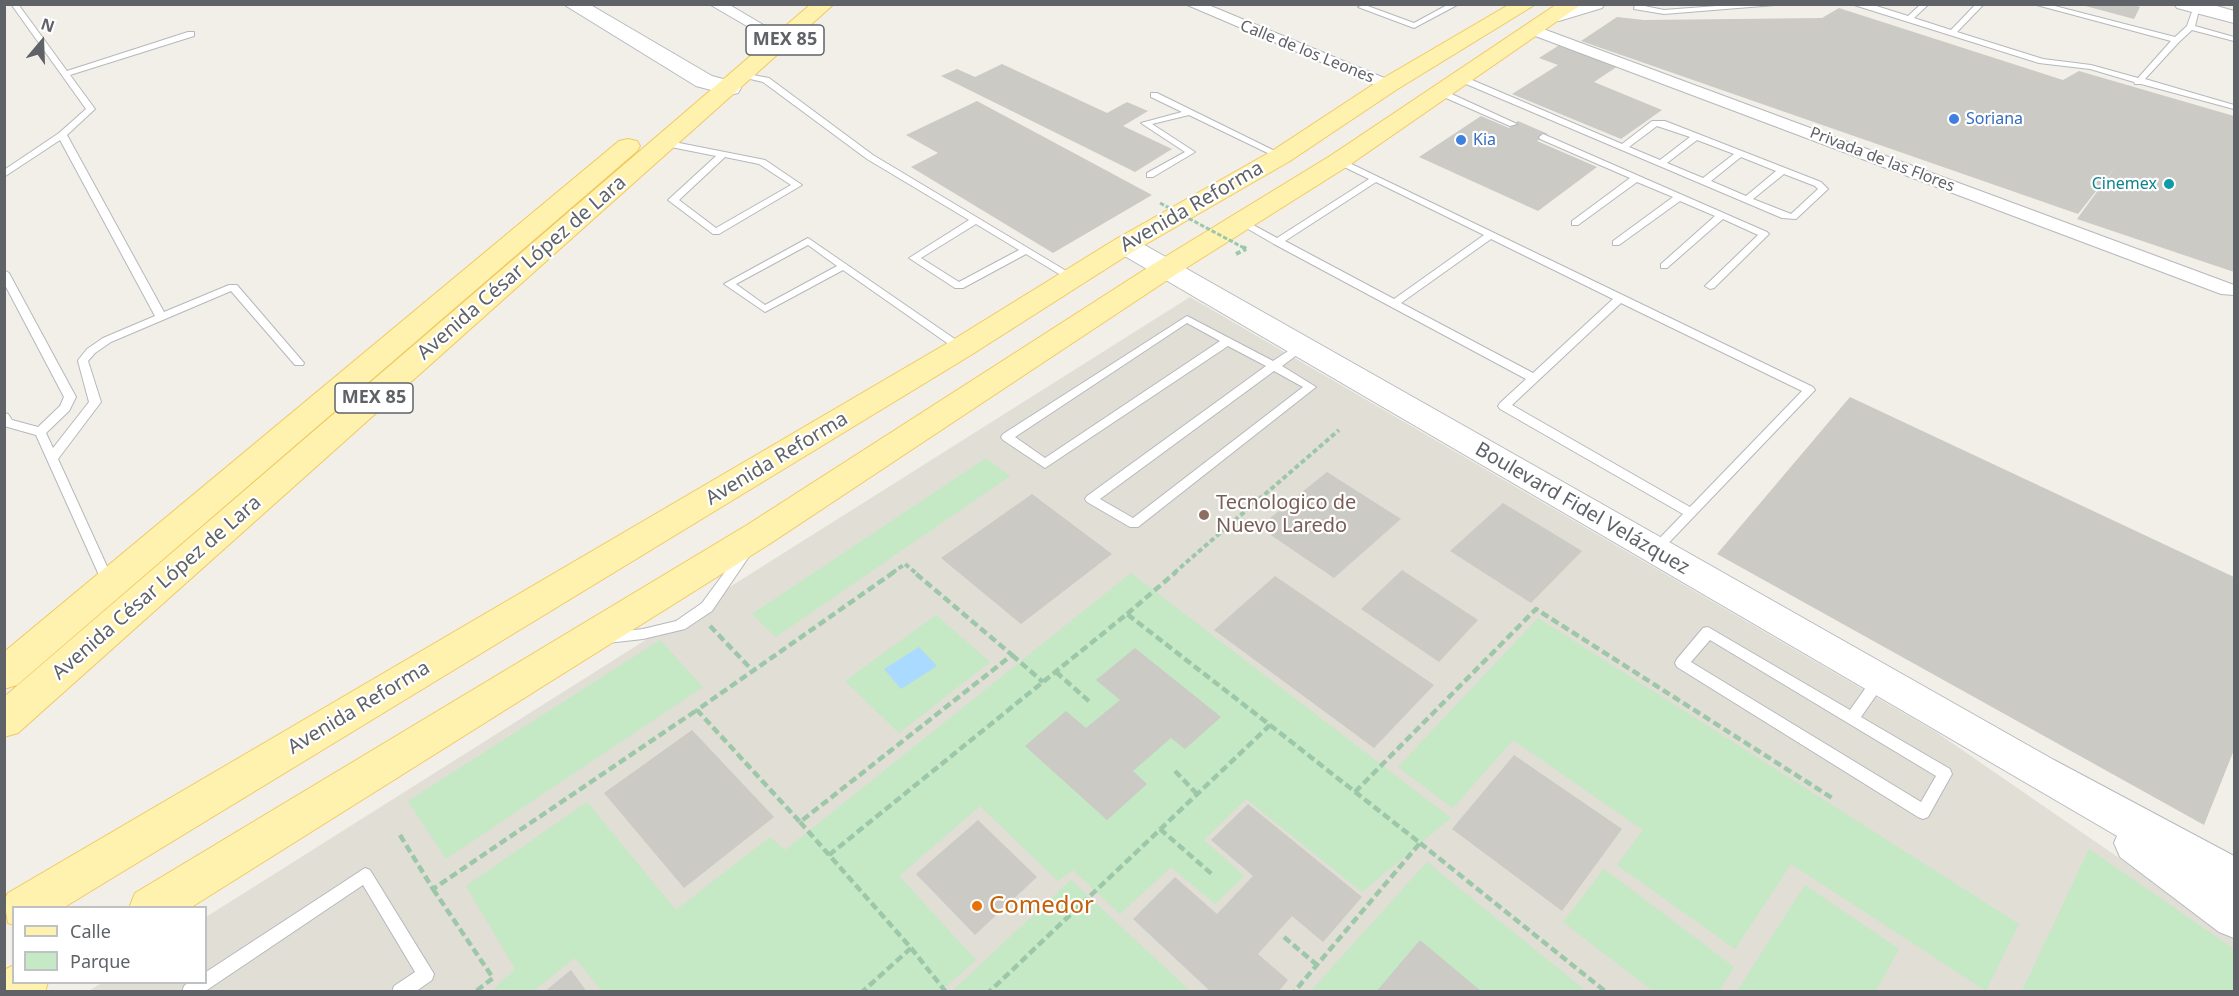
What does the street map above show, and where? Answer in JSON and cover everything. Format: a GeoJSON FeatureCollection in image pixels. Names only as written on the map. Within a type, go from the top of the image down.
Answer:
{"type":"FeatureCollection","features":[{"type":"Feature","properties":{"kind":"main road","name":"Avenida César López de Lara"},"geometry":{"type":"LineString","coordinates":[[4,721],[664,143],[725,78],[764,30],[794,4]]}},
{"type":"Feature","properties":{"kind":"main road","name":"Avenida César López de Lara"},"geometry":{"type":"LineString","coordinates":[[4,674],[725,78],[824,4]]}},
{"type":"Feature","properties":{"kind":"main road","name":"Avenida Reforma"},"geometry":{"type":"LineString","coordinates":[[26,906],[961,348],[1125,245],[1281,156],[1388,85],[1548,14]]}},
{"type":"Feature","properties":{"kind":"main road","name":"Avenida Reforma"},"geometry":{"type":"LineString","coordinates":[[153,906],[759,534],[1165,269],[1243,235],[1339,161],[1452,86],[1548,14]]}},
{"type":"Feature","properties":{"kind":"main road"},"geometry":{"type":"LineString","coordinates":[[109,585],[136,606]]}},
{"type":"Feature","properties":{"kind":"main road"},"geometry":{"type":"LineString","coordinates":[[4,898],[78,876]]}},
{"type":"Feature","properties":{"kind":"street"},"geometry":{"type":"LineString","coordinates":[[573,4],[610,27],[725,78]]}},
{"type":"Feature","properties":{"kind":"street"},"geometry":{"type":"LineString","coordinates":[[610,4],[725,78]]}},
{"type":"Feature","properties":{"kind":"street"},"geometry":{"type":"LineString","coordinates":[[716,4],[764,30]]}},
{"type":"Feature","properties":{"kind":"street","name":"Calle de los Leones"},"geometry":{"type":"LineString","coordinates":[[1192,4],[1388,85]]}},
{"type":"Feature","properties":{"kind":"street","name":"Avenida Reforma"},"geometry":{"type":"LineString","coordinates":[[1548,14],[1595,4]]}},
{"type":"Feature","properties":{"kind":"street"},"geometry":{"type":"LineString","coordinates":[[2190,13],[2235,17]]}},
{"type":"Feature","properties":{"kind":"street","name":"Privada de las Flores"},"geometry":{"type":"LineString","coordinates":[[1548,14],[2228,290]]}},
{"type":"Feature","properties":{"kind":"street"},"geometry":{"type":"LineString","coordinates":[[610,27],[634,19]]}},
{"type":"Feature","properties":{"kind":"street","name":"Boulevard Fidel Velázquez"},"geometry":{"type":"LineString","coordinates":[[1125,245],[1165,269],[1288,356],[1655,550],[2040,772],[2235,878]]}},
{"type":"Feature","properties":{"kind":"street","name":"Boulevard Fidel Velázquez"},"geometry":{"type":"LineString","coordinates":[[2040,772],[2235,917]]}},
{"type":"Feature","properties":{"kind":"lane"},"geometry":{"type":"LineString","coordinates":[[4,174],[62,135],[91,108],[14,4]]}},
{"type":"Feature","properties":{"kind":"lane"},"geometry":{"type":"LineString","coordinates":[[1362,7],[1413,26],[1456,4]]}},
{"type":"Feature","properties":{"kind":"lane"},"geometry":{"type":"LineString","coordinates":[[1640,4],[1637,7],[1664,12],[1784,4]]}},
{"type":"Feature","properties":{"kind":"lane"},"geometry":{"type":"LineString","coordinates":[[1854,4],[1867,5],[2042,61],[2091,67],[2138,82],[2235,107]]}},
{"type":"Feature","properties":{"kind":"lane"},"geometry":{"type":"LineString","coordinates":[[1909,19],[1926,4]]}},
{"type":"Feature","properties":{"kind":"lane"},"geometry":{"type":"LineString","coordinates":[[1953,32],[1981,4]]}},
{"type":"Feature","properties":{"kind":"lane"},"geometry":{"type":"LineString","coordinates":[[2036,4],[2176,40]]}},
{"type":"Feature","properties":{"kind":"lane"},"geometry":{"type":"LineString","coordinates":[[2138,82],[2176,40],[2190,13],[2235,39]]}},
{"type":"Feature","properties":{"kind":"lane"},"geometry":{"type":"LineString","coordinates":[[66,74],[191,34]]}},
{"type":"Feature","properties":{"kind":"lane"},"geometry":{"type":"LineString","coordinates":[[725,78],[766,80],[846,142],[1073,278]]}},
{"type":"Feature","properties":{"kind":"lane"},"geometry":{"type":"LineString","coordinates":[[1452,86],[1513,124]]}},
{"type":"Feature","properties":{"kind":"lane"},"geometry":{"type":"LineString","coordinates":[[1452,86],[1623,147],[1793,217],[1823,189],[1818,184],[1740,153],[1655,123],[1623,147]]}},
{"type":"Feature","properties":{"kind":"lane"},"geometry":{"type":"LineString","coordinates":[[1154,95],[1281,156]]}},
{"type":"Feature","properties":{"kind":"lane"},"geometry":{"type":"LineString","coordinates":[[1150,175],[1191,152],[1145,123],[1188,113]]}},
{"type":"Feature","properties":{"kind":"lane"},"geometry":{"type":"LineString","coordinates":[[62,135],[161,317]]}},
{"type":"Feature","properties":{"kind":"lane"},"geometry":{"type":"LineString","coordinates":[[1660,163],[1696,136]]}},
{"type":"Feature","properties":{"kind":"lane"},"geometry":{"type":"LineString","coordinates":[[1543,137],[1764,234],[1710,286]]}},
{"type":"Feature","properties":{"kind":"lane"},"geometry":{"type":"LineString","coordinates":[[664,143],[762,162],[797,185],[716,232],[673,200],[722,155]]}},
{"type":"Feature","properties":{"kind":"lane"},"geometry":{"type":"LineString","coordinates":[[1704,182],[1740,153]]}},
{"type":"Feature","properties":{"kind":"lane"},"geometry":{"type":"LineString","coordinates":[[1339,161],[1809,390],[1655,550]]}},
{"type":"Feature","properties":{"kind":"lane"},"geometry":{"type":"LineString","coordinates":[[1747,200],[1783,170]]}},
{"type":"Feature","properties":{"kind":"lane"},"geometry":{"type":"LineString","coordinates":[[1575,223],[1636,178]]}},
{"type":"Feature","properties":{"kind":"lane"},"geometry":{"type":"LineString","coordinates":[[1277,242],[1376,179]]}},
{"type":"Feature","properties":{"kind":"lane"},"geometry":{"type":"LineString","coordinates":[[1616,243],[1679,197]]}},
{"type":"Feature","properties":{"kind":"lane"},"geometry":{"type":"LineString","coordinates":[[1664,266],[1721,216]]}},
{"type":"Feature","properties":{"kind":"lane"},"geometry":{"type":"LineString","coordinates":[[976,220],[914,258],[959,286],[1027,250]]}},
{"type":"Feature","properties":{"kind":"lane"},"geometry":{"type":"LineString","coordinates":[[1243,235],[1277,242],[1535,379]]}},
{"type":"Feature","properties":{"kind":"lane"},"geometry":{"type":"LineString","coordinates":[[1394,304],[1490,235]]}},
{"type":"Feature","properties":{"kind":"lane"},"geometry":{"type":"LineString","coordinates":[[844,266],[765,309],[729,284],[808,241],[844,266],[961,348]]}},
{"type":"Feature","properties":{"kind":"lane"},"geometry":{"type":"LineString","coordinates":[[4,273],[70,397],[64,408],[40,432]]}},
{"type":"Feature","properties":{"kind":"lane"},"geometry":{"type":"LineString","coordinates":[[52,458],[95,402],[83,362],[91,351],[107,340],[233,287],[299,363]]}},
{"type":"Feature","properties":{"kind":"lane"},"geometry":{"type":"LineString","coordinates":[[1620,298],[1535,379],[1503,406],[1691,513]]}},
{"type":"Feature","properties":{"kind":"lane"},"geometry":{"type":"LineString","coordinates":[[1228,341],[1045,464],[1007,437],[1187,319],[1228,341],[1288,356],[1311,387],[1134,524],[1091,499],[1288,356]]}},
{"type":"Feature","properties":{"kind":"lane"},"geometry":{"type":"LineString","coordinates":[[4,417],[8,423],[40,432],[109,585]]}},
{"type":"Feature","properties":{"kind":"lane"},"geometry":{"type":"LineString","coordinates":[[1708,632],[1852,719],[1945,774],[1923,812],[1682,663],[1708,632]]}},
{"type":"Feature","properties":{"kind":"lane"},"geometry":{"type":"LineString","coordinates":[[1852,719],[1879,679]]}},
{"type":"Feature","properties":{"kind":"lane"},"geometry":{"type":"LineString","coordinates":[[207,980],[365,875],[426,974],[400,992]]}},
{"type":"Feature","properties":{"kind":"path"},"geometry":{"type":"LineString","coordinates":[[1160,203],[1243,235]]}},
{"type":"Feature","properties":{"kind":"path"},"geometry":{"type":"LineString","coordinates":[[829,855],[1127,614],[1339,429]]}},
{"type":"Feature","properties":{"kind":"path"},"geometry":{"type":"LineString","coordinates":[[433,889],[697,710],[905,564],[1043,682]]}},
{"type":"Feature","properties":{"kind":"path"},"geometry":{"type":"LineString","coordinates":[[1355,792],[1536,609],[1832,798]]}},
{"type":"Feature","properties":{"kind":"path"},"geometry":{"type":"LineString","coordinates":[[1127,614],[1606,992]]}},
{"type":"Feature","properties":{"kind":"path"},"geometry":{"type":"LineString","coordinates":[[707,622],[753,671]]}},
{"type":"Feature","properties":{"kind":"path"},"geometry":{"type":"LineString","coordinates":[[801,822],[1012,655]]}},
{"type":"Feature","properties":{"kind":"path"},"geometry":{"type":"LineString","coordinates":[[1056,672],[1090,703]]}},
{"type":"Feature","properties":{"kind":"path"},"geometry":{"type":"LineString","coordinates":[[697,710],[801,822],[911,948],[946,992]]}},
{"type":"Feature","properties":{"kind":"path"},"geometry":{"type":"LineString","coordinates":[[989,992],[1270,725]]}},
{"type":"Feature","properties":{"kind":"path"},"geometry":{"type":"LineString","coordinates":[[1175,771],[1197,794]]}},
{"type":"Feature","properties":{"kind":"path"},"geometry":{"type":"LineString","coordinates":[[1160,829],[1214,876]]}},
{"type":"Feature","properties":{"kind":"path"},"geometry":{"type":"LineString","coordinates":[[400,835],[493,978],[475,992]]}},
{"type":"Feature","properties":{"kind":"path"},"geometry":{"type":"LineString","coordinates":[[1294,992],[1420,843]]}},
{"type":"Feature","properties":{"kind":"path"},"geometry":{"type":"LineString","coordinates":[[1284,937],[1317,965]]}},
{"type":"Feature","properties":{"kind":"path"},"geometry":{"type":"LineString","coordinates":[[862,992],[911,948]]}},
{"type":"Feature","properties":{"kind":"shaded area","name":"Tecnologico de Nuevo Laredo"},"geometry":{"type":"Polygon","coordinates":[[[1190,297],[1936,732],[2234,937],[2234,992],[87,992],[100,984],[207,984],[207,916],[1190,297]]]}},
{"type":"Feature","properties":{"kind":"green space"},"geometry":{"type":"Polygon","coordinates":[[[986,458],[1010,476],[776,637],[752,614],[986,458]]]}},
{"type":"Feature","properties":{"kind":"green space"},"geometry":{"type":"Polygon","coordinates":[[[1131,573],[1451,818],[1362,892],[1246,799],[1204,840],[1244,876],[1215,904],[1171,867],[1120,914],[1073,870],[1058,881],[980,806],[899,876],[976,960],[941,991],[602,991],[575,958],[533,991],[492,991],[515,969],[466,886],[587,802],[676,910],[770,837],[785,850],[1131,573]]]}},
{"type":"Feature","properties":{"kind":"green space"},"geometry":{"type":"Polygon","coordinates":[[[936,615],[990,662],[899,733],[845,681],[936,615]]]}},
{"type":"Feature","properties":{"kind":"green space"},"geometry":{"type":"Polygon","coordinates":[[[1538,618],[2019,924],[1986,991],[1791,864],[1735,949],[1617,865],[1643,830],[1513,740],[1453,808],[1398,767],[1538,618]]]}},
{"type":"Feature","properties":{"kind":"green space"},"geometry":{"type":"Polygon","coordinates":[[[660,640],[703,687],[446,859],[408,801],[660,640]]]}},
{"type":"Feature","properties":{"kind":"green space"},"geometry":{"type":"Polygon","coordinates":[[[2089,849],[2234,949],[2234,991],[2022,991],[2089,849]]]}},
{"type":"Feature","properties":{"kind":"green space"},"geometry":{"type":"Polygon","coordinates":[[[1427,862],[1586,991],[1310,992],[1427,862]]]}},
{"type":"Feature","properties":{"kind":"green space"},"geometry":{"type":"Polygon","coordinates":[[[1604,869],[1734,967],[1719,991],[1653,991],[1563,922],[1604,869]]]}},
{"type":"Feature","properties":{"kind":"green space"},"geometry":{"type":"Polygon","coordinates":[[[1071,880],[1190,991],[952,991],[1071,880]]]}},
{"type":"Feature","properties":{"kind":"green space"},"geometry":{"type":"Polygon","coordinates":[[[1805,885],[1899,949],[1876,991],[1737,991],[1805,885]]]}},
{"type":"Feature","properties":{"kind":"water"},"geometry":{"type":"Polygon","coordinates":[[[919,647],[937,666],[901,689],[884,669],[919,647]]]}},
{"type":"Feature","properties":{"kind":"building"},"geometry":{"type":"Polygon","coordinates":[[[2078,4],[2131,4],[2140,7],[2134,19],[2078,4]]]}},
{"type":"Feature","properties":{"kind":"building","name":"Soriana"},"geometry":{"type":"Polygon","coordinates":[[[1839,8],[2063,80],[2079,71],[2234,116],[2234,272],[2077,219],[2115,167],[2078,214],[1581,41],[1617,17],[1644,20],[1822,18],[1839,8]]]}},
{"type":"Feature","properties":{"kind":"building"},"geometry":{"type":"Polygon","coordinates":[[[1561,44],[1618,66],[1594,82],[1662,110],[1621,139],[1512,94],[1558,65],[1539,58],[1561,44]]]}},
{"type":"Feature","properties":{"kind":"building"},"geometry":{"type":"Polygon","coordinates":[[[1002,64],[1107,113],[1127,102],[1148,111],[1123,126],[1172,149],[1135,172],[941,76],[957,69],[975,77],[1002,64]]]}},
{"type":"Feature","properties":{"kind":"building"},"geometry":{"type":"Polygon","coordinates":[[[977,101],[1152,195],[1053,253],[911,167],[938,153],[906,135],[977,101]]]}},
{"type":"Feature","properties":{"kind":"building"},"geometry":{"type":"Polygon","coordinates":[[[1481,116],[1509,128],[1518,121],[1548,134],[1537,141],[1597,167],[1538,211],[1419,157],[1481,116]]]}},
{"type":"Feature","properties":{"kind":"building"},"geometry":{"type":"Polygon","coordinates":[[[1850,397],[2234,577],[2234,750],[2204,825],[1717,554],[1850,397]]]}},
{"type":"Feature","properties":{"kind":"building"},"geometry":{"type":"Polygon","coordinates":[[[1327,472],[1401,519],[1334,578],[1259,527],[1327,472]]]}},
{"type":"Feature","properties":{"kind":"building"},"geometry":{"type":"Polygon","coordinates":[[[1032,494],[1112,554],[1021,624],[941,558],[1032,494]]]}},
{"type":"Feature","properties":{"kind":"building"},"geometry":{"type":"Polygon","coordinates":[[[1503,503],[1582,551],[1531,603],[1450,551],[1503,503]]]}},
{"type":"Feature","properties":{"kind":"building"},"geometry":{"type":"Polygon","coordinates":[[[1402,570],[1478,620],[1439,662],[1361,609],[1402,570]]]}},
{"type":"Feature","properties":{"kind":"building"},"geometry":{"type":"Polygon","coordinates":[[[1275,576],[1434,685],[1374,748],[1214,630],[1275,576]]]}},
{"type":"Feature","properties":{"kind":"building"},"geometry":{"type":"Polygon","coordinates":[[[1135,648],[1221,717],[1185,749],[1171,738],[1133,771],[1147,784],[1107,820],[1025,746],[1066,711],[1086,728],[1120,700],[1096,680],[1135,648]]]}},
{"type":"Feature","properties":{"kind":"building"},"geometry":{"type":"Polygon","coordinates":[[[692,730],[774,817],[684,888],[604,793],[692,730]]]}},
{"type":"Feature","properties":{"kind":"building"},"geometry":{"type":"Polygon","coordinates":[[[1514,755],[1622,829],[1562,911],[1452,829],[1514,755]]]}},
{"type":"Feature","properties":{"kind":"building"},"geometry":{"type":"Polygon","coordinates":[[[1248,804],[1362,897],[1323,942],[1292,916],[1258,954],[1288,980],[1278,992],[1211,992],[1133,919],[1175,877],[1217,914],[1253,876],[1211,840],[1248,804]]]}},
{"type":"Feature","properties":{"kind":"building","name":"Comedor"},"geometry":{"type":"Polygon","coordinates":[[[978,820],[1037,877],[975,935],[916,874],[978,820]]]}},
{"type":"Feature","properties":{"kind":"building"},"geometry":{"type":"Polygon","coordinates":[[[1420,940],[1482,992],[1376,992],[1420,940]]]}},
{"type":"Feature","properties":{"kind":"building"},"geometry":{"type":"Polygon","coordinates":[[[571,970],[587,992],[544,992],[571,970]]]}},
{"type":"Feature","properties":{"kind":"place","name":"Soriana"},"geometry":{"type":"Point","coordinates":[1954,119]}},
{"type":"Feature","properties":{"kind":"place","name":"Kia"},"geometry":{"type":"Point","coordinates":[1461,140]}},
{"type":"Feature","properties":{"kind":"place","name":"Cinemex"},"geometry":{"type":"Point","coordinates":[2169,184]}},
{"type":"Feature","properties":{"kind":"place","name":"Tecnologico de Nuevo Laredo"},"geometry":{"type":"Point","coordinates":[1204,515]}},
{"type":"Feature","properties":{"kind":"place","name":"Comedor"},"geometry":{"type":"Point","coordinates":[977,906]}}]}
